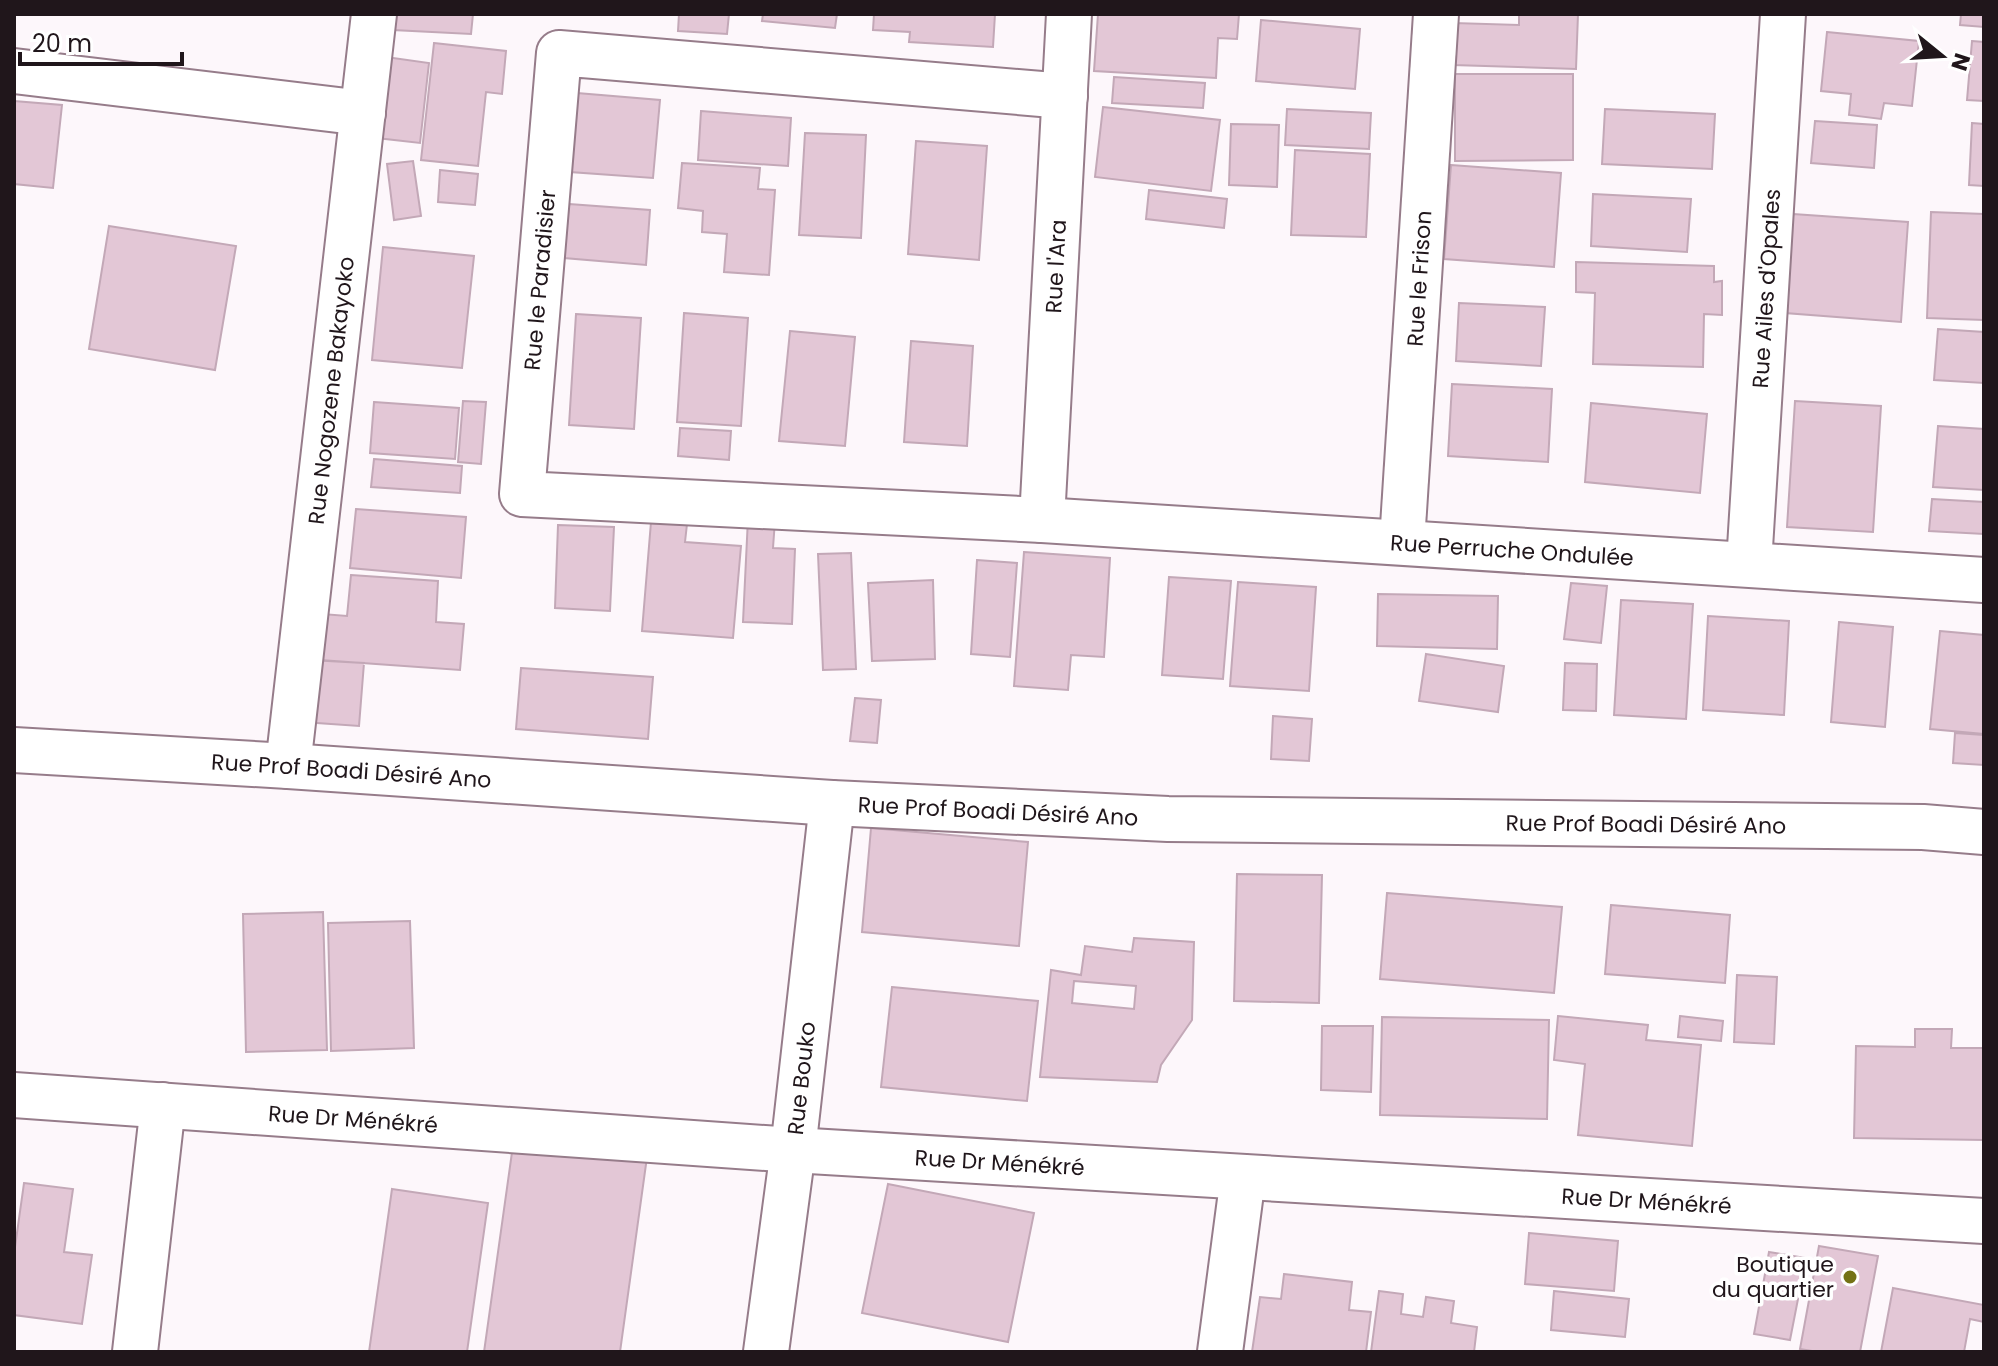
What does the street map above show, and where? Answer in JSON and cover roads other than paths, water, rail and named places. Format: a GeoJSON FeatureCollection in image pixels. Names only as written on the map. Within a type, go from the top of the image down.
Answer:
{"type":"FeatureCollection","features":[{"type":"Feature","properties":{"kind":"street","name":"Rue Nogozene Bakayoko"},"geometry":{"type":"LineString","coordinates":[[288,766],[374,14]]}},
{"type":"Feature","properties":{"kind":"street","name":"Rue l'Ara"},"geometry":{"type":"LineString","coordinates":[[1042,520],[1069,14]]}},
{"type":"Feature","properties":{"kind":"street","name":"Rue le Frison"},"geometry":{"type":"LineString","coordinates":[[1402,542],[1436,14]]}},
{"type":"Feature","properties":{"kind":"street","name":"Rue Ailes d'Opales"},"geometry":{"type":"LineString","coordinates":[[1749,564],[1783,14]]}},
{"type":"Feature","properties":{"kind":"street","name":"Rue le Paradisier"},"geometry":{"type":"LineString","coordinates":[[1042,520],[522,494],[559,53],[1065,96]]}},
{"type":"Feature","properties":{"kind":"street"},"geometry":{"type":"LineString","coordinates":[[14,71],[363,113]]}},
{"type":"Feature","properties":{"kind":"street","name":"Rue Perruche Ondulée"},"geometry":{"type":"LineString","coordinates":[[1042,520],[1984,580]]}},
{"type":"Feature","properties":{"kind":"street","name":"Rue Prof Boadi Désiré Ano"},"geometry":{"type":"LineString","coordinates":[[14,750],[832,803],[1168,819],[1923,827],[1984,832]]}},
{"type":"Feature","properties":{"kind":"street","name":"Rue Bouko"},"geometry":{"type":"LineString","coordinates":[[766,1352],[793,1150],[832,803]]}},
{"type":"Feature","properties":{"kind":"street","name":"Rue Dr Ménékré"},"geometry":{"type":"LineString","coordinates":[[14,1095],[793,1150],[1984,1221]]}},
{"type":"Feature","properties":{"kind":"street"},"geometry":{"type":"LineString","coordinates":[[135,1352],[163,1105]]}},
{"type":"Feature","properties":{"kind":"street"},"geometry":{"type":"LineString","coordinates":[[1220,1352],[1243,1177]]}},
{"type":"Feature","properties":{"kind":"place","name":"Boutique du quartier"},"geometry":{"type":"Point","coordinates":[1850,1277]}}]}
